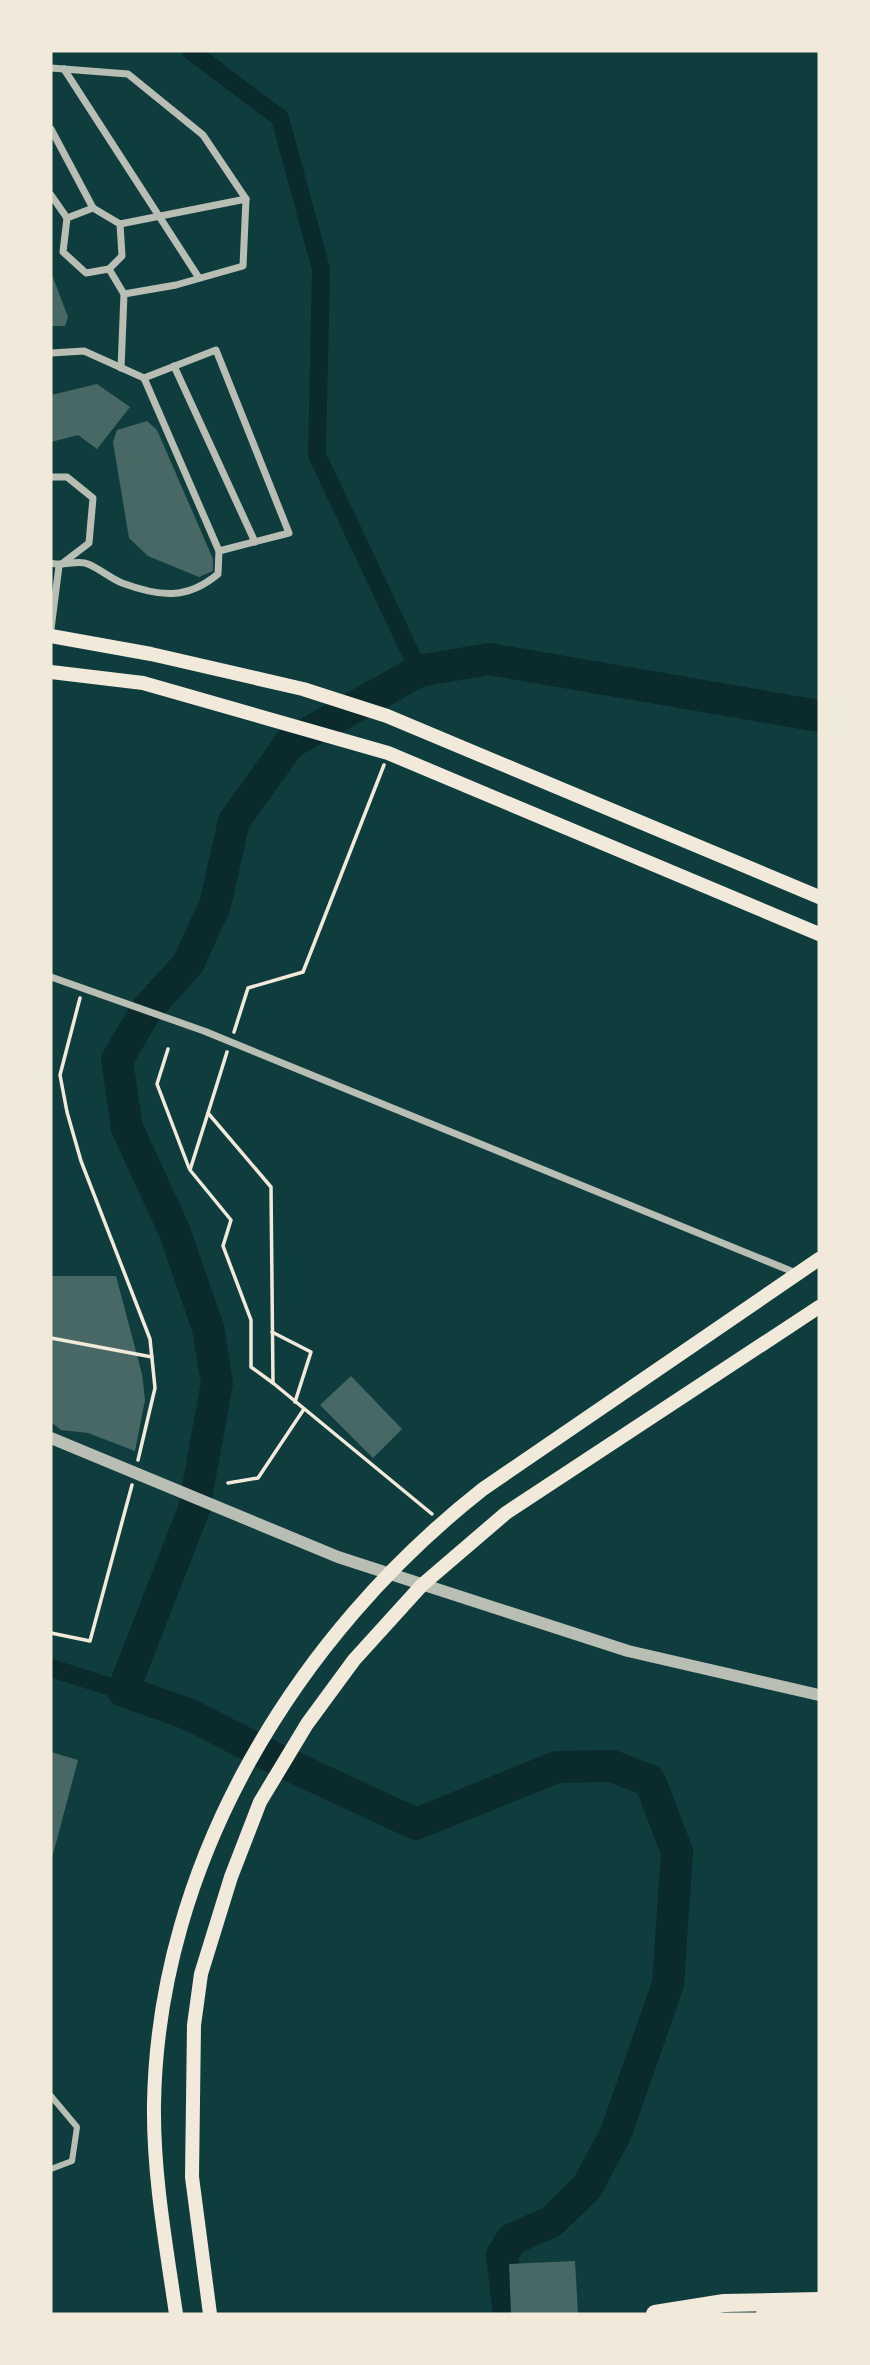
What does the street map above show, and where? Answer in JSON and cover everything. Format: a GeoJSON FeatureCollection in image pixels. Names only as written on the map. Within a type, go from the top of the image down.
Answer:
{"type":"FeatureCollection","features":[{"type":"Feature","properties":{"kind":"highway"},"geometry":{"type":"LineString","coordinates":[[655,2314],[724,2303],[819,2301]]}},
{"type":"Feature","properties":{"kind":"highway"},"geometry":{"type":"LineString","coordinates":[[764,2314],[819,2312]]}},
{"type":"Feature","properties":{"kind":"main road"},"geometry":{"type":"LineString","coordinates":[[51,636],[151,654],[303,689],[387,716],[819,897]]}},
{"type":"Feature","properties":{"kind":"main road"},"geometry":{"type":"LineString","coordinates":[[51,672],[143,683],[388,753],[819,934]]}},
{"type":"Feature","properties":{"kind":"main road"},"geometry":{"type":"LineString","coordinates":[[176,2314],[160,2206],[154,2105],[159,2032],[172,1956],[198,1874],[232,1793],[279,1713],[335,1633],[442,1521],[483,1489],[819,1259]]}},
{"type":"Feature","properties":{"kind":"main road"},"geometry":{"type":"LineString","coordinates":[[210,2314],[191,2177],[194,2025],[210,1938],[260,1802],[307,1724],[354,1660],[422,1585],[506,1513],[819,1307]]}},
{"type":"Feature","properties":{"kind":"street"},"geometry":{"type":"LineString","coordinates":[[51,68],[128,74],[203,135],[246,199],[243,266],[124,294]]}},
{"type":"Feature","properties":{"kind":"street"},"geometry":{"type":"LineString","coordinates":[[64,69],[199,278]]}},
{"type":"Feature","properties":{"kind":"street"},"geometry":{"type":"LineString","coordinates":[[51,128],[93,208],[120,225],[246,199]]}},
{"type":"Feature","properties":{"kind":"street"},"geometry":{"type":"LineString","coordinates":[[51,195],[67,218],[63,252],[86,272],[109,269],[122,256],[120,225]]}},
{"type":"Feature","properties":{"kind":"street"},"geometry":{"type":"LineString","coordinates":[[67,218],[93,208]]}},
{"type":"Feature","properties":{"kind":"street"},"geometry":{"type":"LineString","coordinates":[[109,269],[124,294],[121,368]]}},
{"type":"Feature","properties":{"kind":"street"},"geometry":{"type":"LineString","coordinates":[[144,378],[216,350],[289,533],[219,551]]}},
{"type":"Feature","properties":{"kind":"street"},"geometry":{"type":"LineString","coordinates":[[51,353],[84,351],[144,378],[219,551],[218,574],[200,589],[173,595],[121,582],[85,562],[55,565]]}},
{"type":"Feature","properties":{"kind":"street"},"geometry":{"type":"LineString","coordinates":[[174,366],[255,542]]}},
{"type":"Feature","properties":{"kind":"street"},"geometry":{"type":"LineString","coordinates":[[51,477],[67,478],[93,498],[89,543],[55,565]]}},
{"type":"Feature","properties":{"kind":"street"},"geometry":{"type":"LineString","coordinates":[[51,629],[55,565]]}},
{"type":"Feature","properties":{"kind":"street"},"geometry":{"type":"LineString","coordinates":[[51,976],[204,1031],[797,1273]]}},
{"type":"Feature","properties":{"kind":"street"},"geometry":{"type":"LineString","coordinates":[[51,1438],[338,1558],[628,1651],[819,1695]]}},
{"type":"Feature","properties":{"kind":"street"},"geometry":{"type":"LineString","coordinates":[[51,2096],[77,2127],[72,2161],[51,2169]]}},
{"type":"Feature","properties":{"kind":"path"},"geometry":{"type":"LineString","coordinates":[[190,1170],[248,988],[303,972],[388,753]]}},
{"type":"Feature","properties":{"kind":"path"},"geometry":{"type":"LineString","coordinates":[[51,1633],[90,1641],[155,1388],[150,1339],[81,1161],[60,1075],[70,1029],[84,986]]}},
{"type":"Feature","properties":{"kind":"path"},"geometry":{"type":"LineString","coordinates":[[168,1049],[157,1084],[190,1170],[231,1220],[223,1246],[250,1320],[251,1367],[442,1521]]}},
{"type":"Feature","properties":{"kind":"path"},"geometry":{"type":"LineString","coordinates":[[208,1113],[271,1187],[273,1383]]}},
{"type":"Feature","properties":{"kind":"path"},"geometry":{"type":"LineString","coordinates":[[272,1332],[311,1352],[295,1402]]}},
{"type":"Feature","properties":{"kind":"path"},"geometry":{"type":"LineString","coordinates":[[51,1338],[152,1357]]}},
{"type":"Feature","properties":{"kind":"path"},"geometry":{"type":"LineString","coordinates":[[228,1483],[258,1478],[304,1409]]}},
{"type":"Feature","properties":{"kind":"building"},"geometry":{"type":"Polygon","coordinates":[[[51,272],[68,317],[65,326],[51,326],[51,272]]]}},
{"type":"Feature","properties":{"kind":"building"},"geometry":{"type":"Polygon","coordinates":[[[97,384],[130,407],[97,449],[78,435],[51,442],[51,395],[97,384]]]}},
{"type":"Feature","properties":{"kind":"building"},"geometry":{"type":"Polygon","coordinates":[[[147,421],[157,430],[213,559],[213,571],[199,577],[148,556],[129,538],[113,442],[117,430],[147,421]]]}},
{"type":"Feature","properties":{"kind":"building"},"geometry":{"type":"Polygon","coordinates":[[[51,1276],[116,1276],[142,1374],[145,1400],[135,1451],[88,1433],[61,1430],[51,1422],[51,1276]]]}},
{"type":"Feature","properties":{"kind":"building"},"geometry":{"type":"Polygon","coordinates":[[[351,1376],[402,1429],[373,1458],[320,1405],[351,1376]]]}},
{"type":"Feature","properties":{"kind":"building"},"geometry":{"type":"Polygon","coordinates":[[[51,1752],[78,1760],[52,1858],[51,1858],[51,1752]]]}},
{"type":"Feature","properties":{"kind":"building"},"geometry":{"type":"Polygon","coordinates":[[[575,2261],[578,2314],[511,2314],[509,2264],[575,2261]]]}},
{"type":"Feature","properties":{"kind":"waterway"},"geometry":{"type":"LineString","coordinates":[[191,51],[280,118],[321,269],[317,455],[419,671]]}},
{"type":"Feature","properties":{"kind":"waterway"},"geometry":{"type":"LineString","coordinates":[[509,2314],[502,2255],[512,2239],[551,2222],[587,2187],[616,2133],[668,1984],[677,1852],[650,1781],[612,1766],[557,1767],[416,1824],[274,1758],[188,1714],[123,1691],[194,1509],[217,1383],[208,1328],[174,1230],[127,1128],[117,1060],[147,1009],[188,964],[215,905],[234,821],[290,743],[419,671],[489,659],[819,716]]}},
{"type":"Feature","properties":{"kind":"waterway"},"geometry":{"type":"LineString","coordinates":[[51,1668],[123,1691]]}}]}
